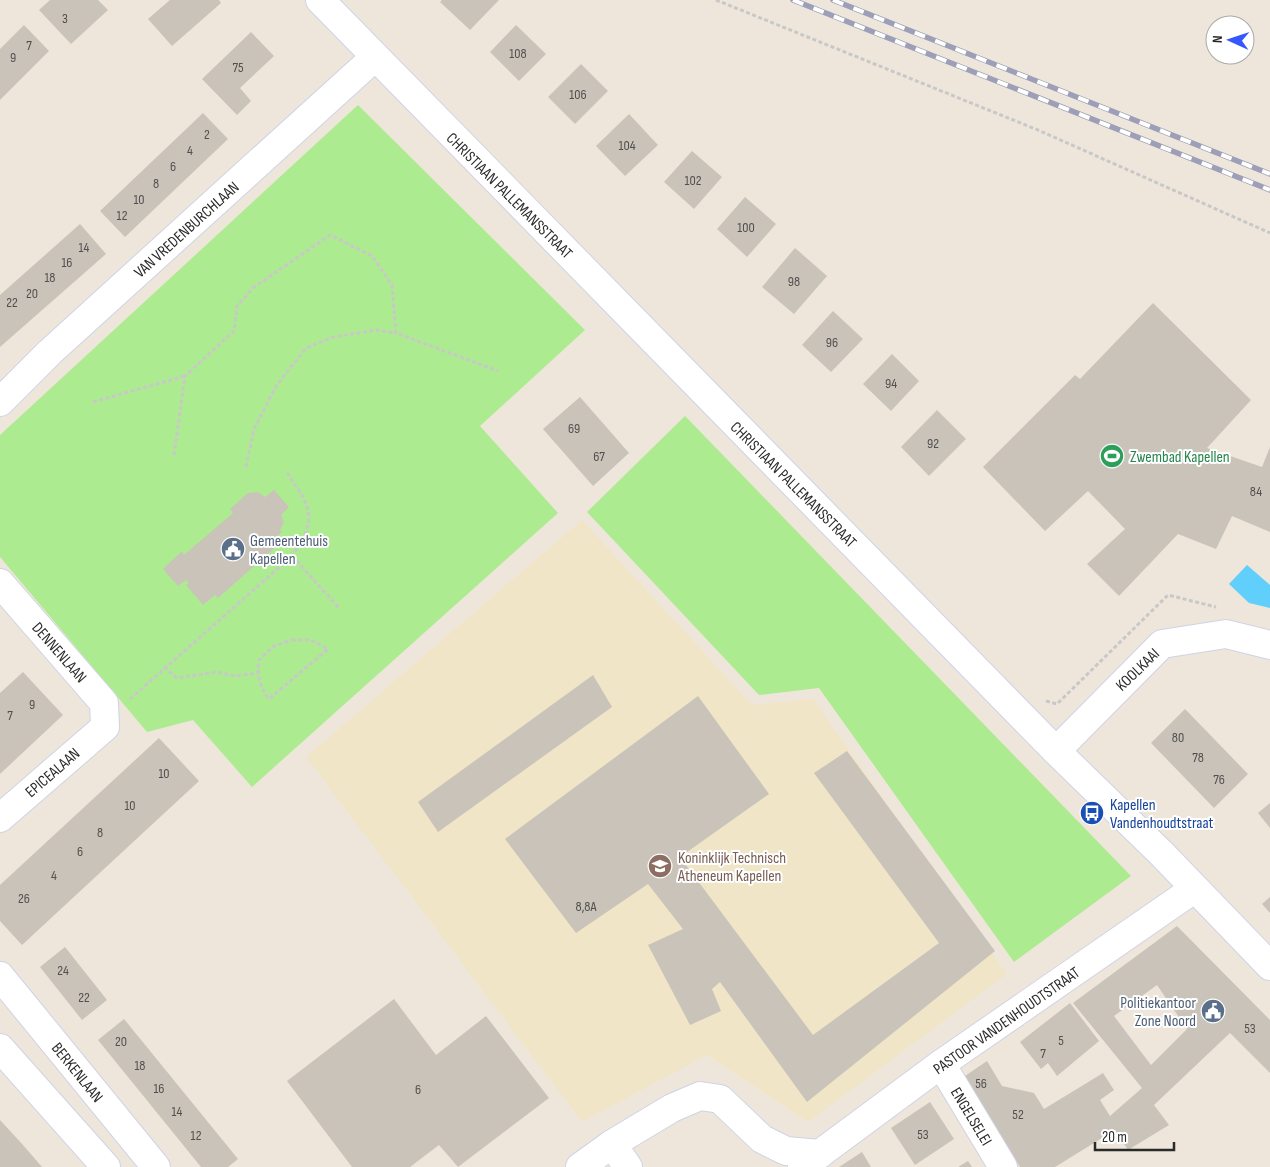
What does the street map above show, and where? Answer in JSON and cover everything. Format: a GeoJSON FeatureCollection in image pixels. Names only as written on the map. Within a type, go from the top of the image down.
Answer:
{"type":"FeatureCollection","features":[{"type":"Feature","properties":{"kind":"street","name":"CHRISTIAAN PALLEMANSSTRAAT"},"geometry":{"type":"LineString","coordinates":[[320,0],[1056,751],[1162,854],[1270,966]]}},
{"type":"Feature","properties":{"kind":"street","name":"VAN VREDENBURCHLAAN"},"geometry":{"type":"LineString","coordinates":[[0,402],[50,352],[374,57]]}},
{"type":"Feature","properties":{"kind":"street","name":"DENNENLAAN"},"geometry":{"type":"LineString","coordinates":[[0,584],[104,703],[105,727]]}},
{"type":"Feature","properties":{"kind":"street","name":"KOOLKAAI"},"geometry":{"type":"LineString","coordinates":[[1056,751],[1162,644],[1226,634],[1270,645]]}},
{"type":"Feature","properties":{"kind":"street","name":"EPICEALAAN"},"geometry":{"type":"LineString","coordinates":[[0,818],[105,727]]}},
{"type":"Feature","properties":{"kind":"street","name":"PASTOOR VANDENHOUDTSTRAAT"},"geometry":{"type":"LineString","coordinates":[[580,1167],[612,1144],[672,1108],[700,1096],[720,1099],[762,1139],[786,1151],[811,1160],[941,1064],[1194,889]]}},
{"type":"Feature","properties":{"kind":"street","name":"BERKENLAAN"},"geometry":{"type":"LineString","coordinates":[[0,976],[156,1167]]}},
{"type":"Feature","properties":{"kind":"street"},"geometry":{"type":"LineString","coordinates":[[0,1048],[106,1167]]}},
{"type":"Feature","properties":{"kind":"street","name":"ENGELSELEI"},"geometry":{"type":"LineString","coordinates":[[941,1064],[1003,1167]]}},
{"type":"Feature","properties":{"kind":"street"},"geometry":{"type":"LineString","coordinates":[[612,1144],[628,1167]]}},
{"type":"Feature","properties":{"kind":"path"},"geometry":{"type":"LineString","coordinates":[[716,0],[1038,130],[1270,233]]}},
{"type":"Feature","properties":{"kind":"path"},"geometry":{"type":"LineString","coordinates":[[93,402],[186,376],[234,331],[237,306],[253,288],[330,235],[372,256],[392,285],[396,334]]}},
{"type":"Feature","properties":{"kind":"path"},"geometry":{"type":"LineString","coordinates":[[246,467],[254,429],[277,385],[306,348],[333,337],[376,330],[396,334],[498,371]]}},
{"type":"Feature","properties":{"kind":"path"},"geometry":{"type":"LineString","coordinates":[[174,455],[186,376]]}},
{"type":"Feature","properties":{"kind":"path"},"geometry":{"type":"LineString","coordinates":[[105,727],[124,704],[164,667],[292,556],[305,537],[310,516],[306,501],[287,473]]}},
{"type":"Feature","properties":{"kind":"path"},"geometry":{"type":"LineString","coordinates":[[292,556],[339,608]]}},
{"type":"Feature","properties":{"kind":"path"},"geometry":{"type":"LineString","coordinates":[[292,640],[310,640],[328,649],[269,699],[262,690],[257,673],[259,660],[274,646],[292,640]]}},
{"type":"Feature","properties":{"kind":"path"},"geometry":{"type":"LineString","coordinates":[[164,667],[177,678],[216,672],[235,676],[257,673]]}},
{"type":"Feature","properties":{"kind":"shaded area","name":"Koninklijk Technisch Atheneum Kapellen"},"geometry":{"type":"Polygon","coordinates":[[[582,520],[752,705],[813,699],[1007,974],[808,1122],[707,1055],[582,1122],[306,757],[582,520]]]}},
{"type":"Feature","properties":{"kind":"green space"},"geometry":{"type":"Polygon","coordinates":[[[358,105],[585,330],[480,426],[558,513],[252,787],[193,720],[147,732],[0,557],[0,435],[358,105]]]}},
{"type":"Feature","properties":{"kind":"green space"},"geometry":{"type":"Polygon","coordinates":[[[685,416],[1131,876],[1014,962],[819,688],[759,695],[587,512],[685,416]]]}},
{"type":"Feature","properties":{"kind":"water"},"geometry":{"type":"Polygon","coordinates":[[[1247,565],[1270,585],[1270,608],[1249,603],[1229,584],[1247,565]]]}},
{"type":"Feature","properties":{"kind":"building"},"geometry":{"type":"Polygon","coordinates":[[[50,0],[98,0],[108,10],[71,44],[39,10],[50,0]]]}},
{"type":"Feature","properties":{"kind":"building"},"geometry":{"type":"Polygon","coordinates":[[[170,0],[219,0],[221,3],[172,46],[148,19],[170,0]]]}},
{"type":"Feature","properties":{"kind":"building"},"geometry":{"type":"Polygon","coordinates":[[[442,0],[499,0],[470,30],[440,2],[442,0]]]}},
{"type":"Feature","properties":{"kind":"building"},"geometry":{"type":"Polygon","coordinates":[[[24,25],[49,51],[0,100],[0,49],[24,25]]]}},
{"type":"Feature","properties":{"kind":"building"},"geometry":{"type":"Polygon","coordinates":[[[516,25],[546,54],[519,81],[490,52],[516,25]]]}},
{"type":"Feature","properties":{"kind":"building"},"geometry":{"type":"Polygon","coordinates":[[[251,32],[274,56],[240,88],[251,101],[237,115],[202,79],[251,32]]]}},
{"type":"Feature","properties":{"kind":"building"},"geometry":{"type":"Polygon","coordinates":[[[581,64],[608,91],[575,124],[548,97],[581,64]]]}},
{"type":"Feature","properties":{"kind":"building"},"geometry":{"type":"Polygon","coordinates":[[[203,113],[228,139],[125,237],[100,211],[203,113]]]}},
{"type":"Feature","properties":{"kind":"building"},"geometry":{"type":"Polygon","coordinates":[[[629,114],[658,145],[625,176],[596,146],[629,114]]]}},
{"type":"Feature","properties":{"kind":"building"},"geometry":{"type":"Polygon","coordinates":[[[692,151],[722,177],[694,209],[664,182],[692,151]]]}},
{"type":"Feature","properties":{"kind":"building"},"geometry":{"type":"Polygon","coordinates":[[[745,197],[776,224],[747,257],[717,229],[745,197]]]}},
{"type":"Feature","properties":{"kind":"building"},"geometry":{"type":"Polygon","coordinates":[[[80,224],[106,254],[0,347],[0,295],[80,224]]]}},
{"type":"Feature","properties":{"kind":"building"},"geometry":{"type":"Polygon","coordinates":[[[795,248],[827,276],[794,314],[762,287],[795,248]]]}},
{"type":"Feature","properties":{"kind":"building","name":"Zwembad Kapellen"},"geometry":{"type":"Polygon","coordinates":[[[1153,303],[1251,400],[1207,448],[1262,467],[1270,447],[1270,532],[1232,516],[1216,549],[1178,534],[1119,596],[1087,564],[1125,529],[1088,491],[1045,531],[983,467],[1075,375],[1080,379],[1153,303]]]}},
{"type":"Feature","properties":{"kind":"building"},"geometry":{"type":"Polygon","coordinates":[[[833,311],[863,339],[831,372],[802,345],[833,311]]]}},
{"type":"Feature","properties":{"kind":"building"},"geometry":{"type":"Polygon","coordinates":[[[892,354],[919,381],[891,411],[863,384],[892,354]]]}},
{"type":"Feature","properties":{"kind":"building"},"geometry":{"type":"Polygon","coordinates":[[[580,397],[629,453],[593,486],[543,429],[580,397]]]}},
{"type":"Feature","properties":{"kind":"building"},"geometry":{"type":"Polygon","coordinates":[[[937,410],[966,439],[929,476],[901,447],[937,410]]]}},
{"type":"Feature","properties":{"kind":"building","name":"Gemeentehuis Kapellen"},"geometry":{"type":"Polygon","coordinates":[[[274,490],[289,507],[281,515],[284,522],[280,530],[282,532],[272,540],[277,546],[218,598],[215,595],[203,605],[186,585],[189,583],[186,580],[178,586],[163,569],[182,551],[184,555],[233,513],[230,509],[248,493],[258,492],[265,497],[274,490]]]}},
{"type":"Feature","properties":{"kind":"building"},"geometry":{"type":"Polygon","coordinates":[[[23,672],[63,715],[0,774],[0,693],[23,672]]]}},
{"type":"Feature","properties":{"kind":"building"},"geometry":{"type":"Polygon","coordinates":[[[593,675],[612,707],[438,832],[418,802],[593,675]]]}},
{"type":"Feature","properties":{"kind":"building"},"geometry":{"type":"Polygon","coordinates":[[[698,696],[769,794],[680,857],[813,1035],[939,943],[814,773],[847,751],[995,951],[807,1102],[720,982],[712,989],[721,1011],[690,1025],[648,945],[683,929],[648,884],[576,933],[505,839],[698,696]]]}},
{"type":"Feature","properties":{"kind":"building"},"geometry":{"type":"Polygon","coordinates":[[[1185,709],[1248,774],[1214,808],[1151,743],[1185,709]]]}},
{"type":"Feature","properties":{"kind":"building"},"geometry":{"type":"Polygon","coordinates":[[[159,738],[199,781],[22,945],[0,921],[0,885],[159,738]]]}},
{"type":"Feature","properties":{"kind":"building"},"geometry":{"type":"Polygon","coordinates":[[[1270,803],[1270,828],[1258,813],[1270,803]]]}},
{"type":"Feature","properties":{"kind":"building"},"geometry":{"type":"Polygon","coordinates":[[[1270,897],[1270,913],[1262,904],[1270,897]]]}},
{"type":"Feature","properties":{"kind":"building"},"geometry":{"type":"Polygon","coordinates":[[[1177,926],[1270,1020],[1270,1073],[1230,1033],[1154,1105],[1169,1125],[1128,1150],[1115,1130],[1055,1167],[1020,1167],[991,1119],[975,1105],[959,1080],[987,1061],[1002,1086],[1034,1093],[1044,1109],[1103,1073],[1114,1090],[1100,1100],[1110,1116],[1142,1088],[1073,1003],[1177,926]],[[1157,985],[1114,1016],[1151,1065],[1187,1029],[1157,985]]]}},
{"type":"Feature","properties":{"kind":"building"},"geometry":{"type":"Polygon","coordinates":[[[65,947],[107,1000],[82,1020],[40,967],[65,947]]]}},
{"type":"Feature","properties":{"kind":"building"},"geometry":{"type":"Polygon","coordinates":[[[394,999],[436,1055],[486,1016],[549,1098],[458,1167],[439,1145],[410,1167],[352,1167],[287,1081],[394,999]]]}},
{"type":"Feature","properties":{"kind":"building"},"geometry":{"type":"Polygon","coordinates":[[[1070,1003],[1099,1041],[1057,1076],[1048,1063],[1041,1069],[1020,1042],[1070,1003]]]}},
{"type":"Feature","properties":{"kind":"building"},"geometry":{"type":"Polygon","coordinates":[[[124,1019],[238,1159],[228,1167],[201,1167],[98,1040],[124,1019]]]}},
{"type":"Feature","properties":{"kind":"building"},"geometry":{"type":"Polygon","coordinates":[[[930,1102],[954,1139],[915,1165],[891,1128],[930,1102]]]}},
{"type":"Feature","properties":{"kind":"building"},"geometry":{"type":"Polygon","coordinates":[[[0,1120],[23,1145],[42,1167],[0,1167],[0,1120]]]}},
{"type":"Feature","properties":{"kind":"building"},"geometry":{"type":"Polygon","coordinates":[[[862,1152],[871,1167],[839,1167],[862,1152]]]}},
{"type":"Feature","properties":{"kind":"building"},"geometry":{"type":"Polygon","coordinates":[[[968,1161],[972,1167],[958,1167],[968,1161]]]}},
{"type":"Feature","properties":{"kind":"railway"},"geometry":{"type":"LineString","coordinates":[[793,0],[1270,190]]}},
{"type":"Feature","properties":{"kind":"railway"},"geometry":{"type":"LineString","coordinates":[[833,0],[1270,174]]}},
{"type":"Feature","properties":{"kind":"place","name":"Zwembad Kapellen"},"geometry":{"type":"Point","coordinates":[1112,456]}},
{"type":"Feature","properties":{"kind":"place","name":"Gemeentehuis Kapellen"},"geometry":{"type":"Point","coordinates":[233,549]}},
{"type":"Feature","properties":{"kind":"place","name":"Kapellen Vandenhoudtstraat"},"geometry":{"type":"Point","coordinates":[1092,813]}},
{"type":"Feature","properties":{"kind":"place","name":"Koninklijk Technisch Atheneum Kapellen"},"geometry":{"type":"Point","coordinates":[660,866]}},
{"type":"Feature","properties":{"kind":"place","name":"Politiekantoor Zone Noord"},"geometry":{"type":"Point","coordinates":[1213,1011]}}]}
